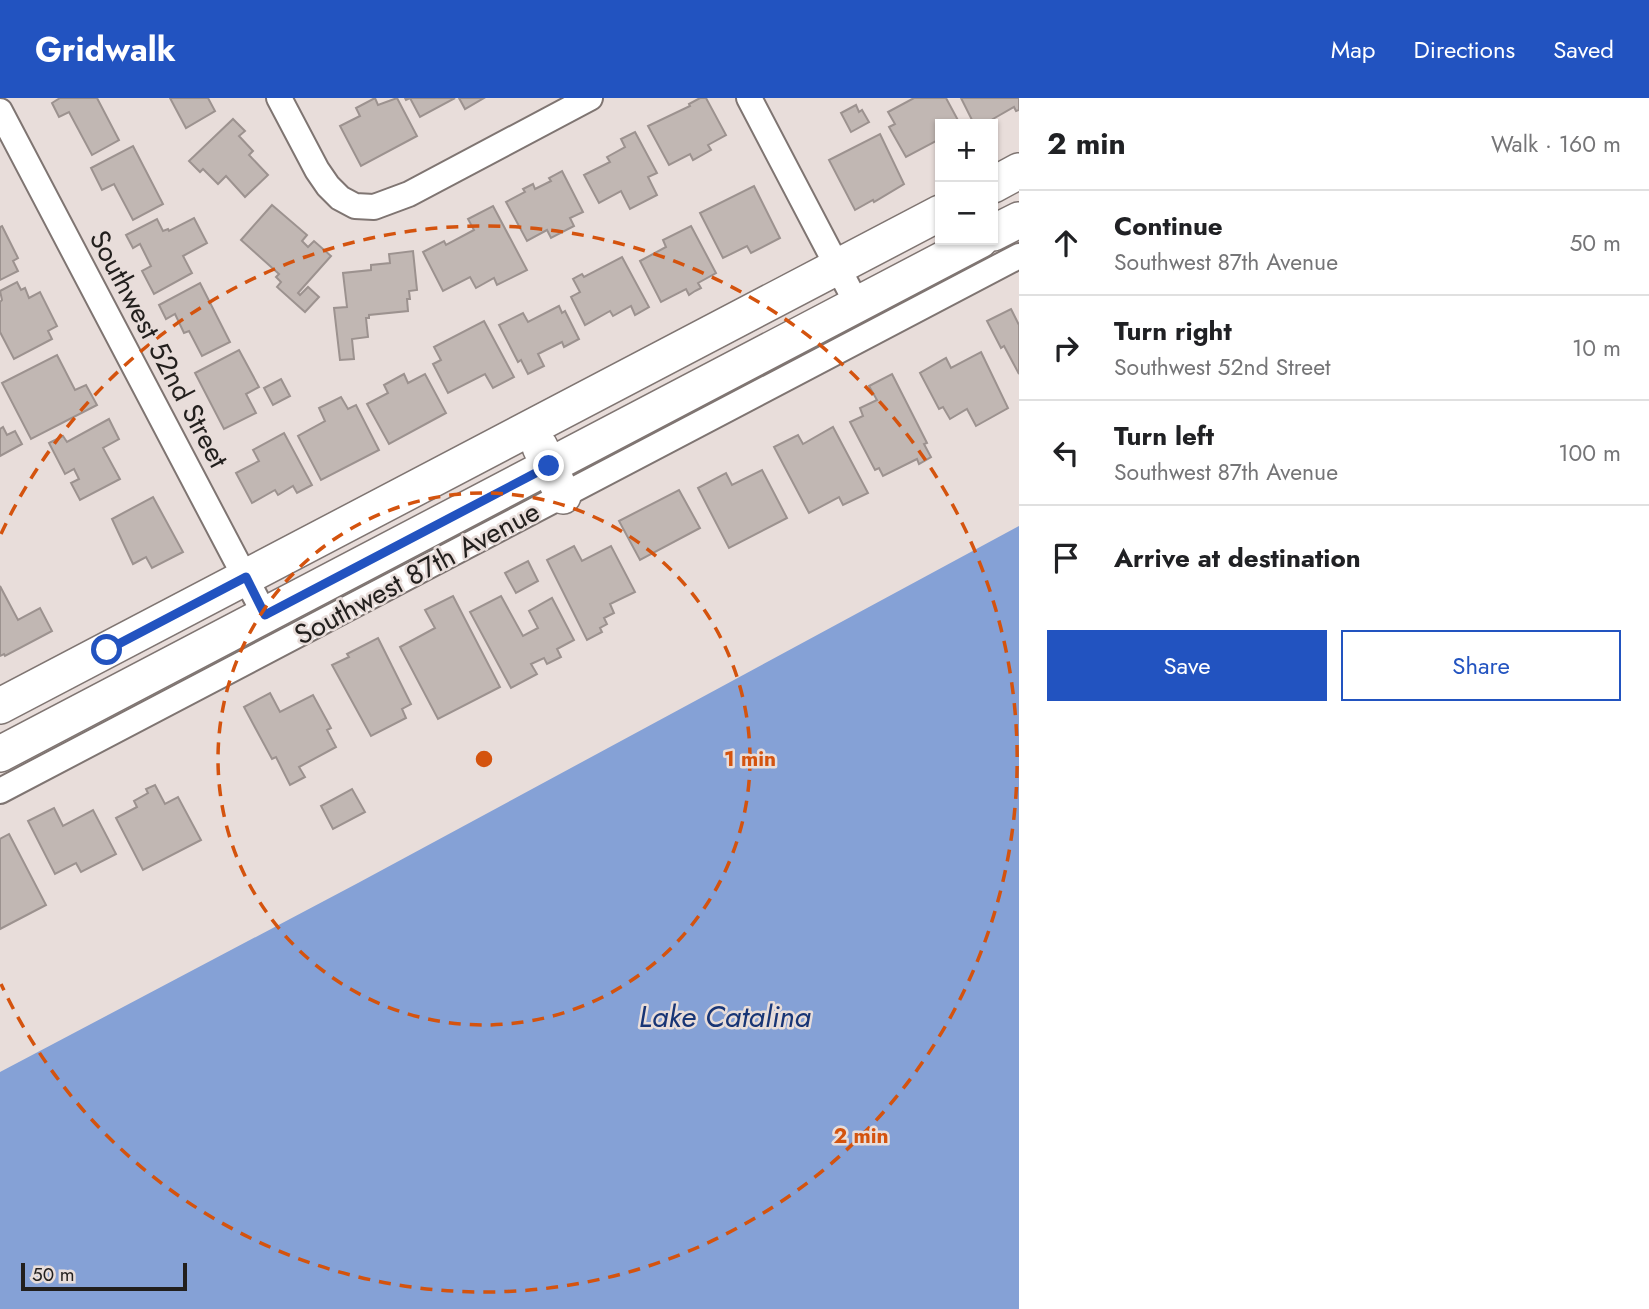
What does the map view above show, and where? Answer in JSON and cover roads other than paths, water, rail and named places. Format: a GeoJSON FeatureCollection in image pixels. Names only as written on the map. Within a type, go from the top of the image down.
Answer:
{"type":"FeatureCollection","features":[{"type":"Feature","properties":{"kind":"main road"},"geometry":{"type":"LineString","coordinates":[[998,182],[1019,171]]}},
{"type":"Feature","properties":{"kind":"main road"},"geometry":{"type":"LineString","coordinates":[[0,706],[935,215]]}},
{"type":"Feature","properties":{"kind":"main road"},"geometry":{"type":"LineString","coordinates":[[998,230],[1019,220]]}},
{"type":"Feature","properties":{"kind":"main road","name":"Southwest 87th Avenue"},"geometry":{"type":"LineString","coordinates":[[0,754],[265,615],[556,481],[857,304],[970,245]]}},
{"type":"Feature","properties":{"kind":"main road"},"geometry":{"type":"LineString","coordinates":[[531,428],[556,481]]}},
{"type":"Feature","properties":{"kind":"street"},"geometry":{"type":"LineString","coordinates":[[279,98],[323,178],[340,198],[355,206],[374,207],[392,202],[590,98]]}},
{"type":"Feature","properties":{"kind":"street"},"geometry":{"type":"LineString","coordinates":[[749,98],[857,304]]}},
{"type":"Feature","properties":{"kind":"street","name":"Southwest 52nd Street"},"geometry":{"type":"LineString","coordinates":[[0,111],[265,615]]}},
{"type":"Feature","properties":{"kind":"street","name":"Southwest 87th Avenue"},"geometry":{"type":"LineString","coordinates":[[0,791],[556,481],[1019,256]]}},
{"type":"Feature","properties":{"kind":"water","name":"Lake Catalina"},"geometry":{"type":"Polygon","coordinates":[[[1019,526],[1019,1309],[0,1309],[0,1072],[358,883],[1019,526]]]}}]}
